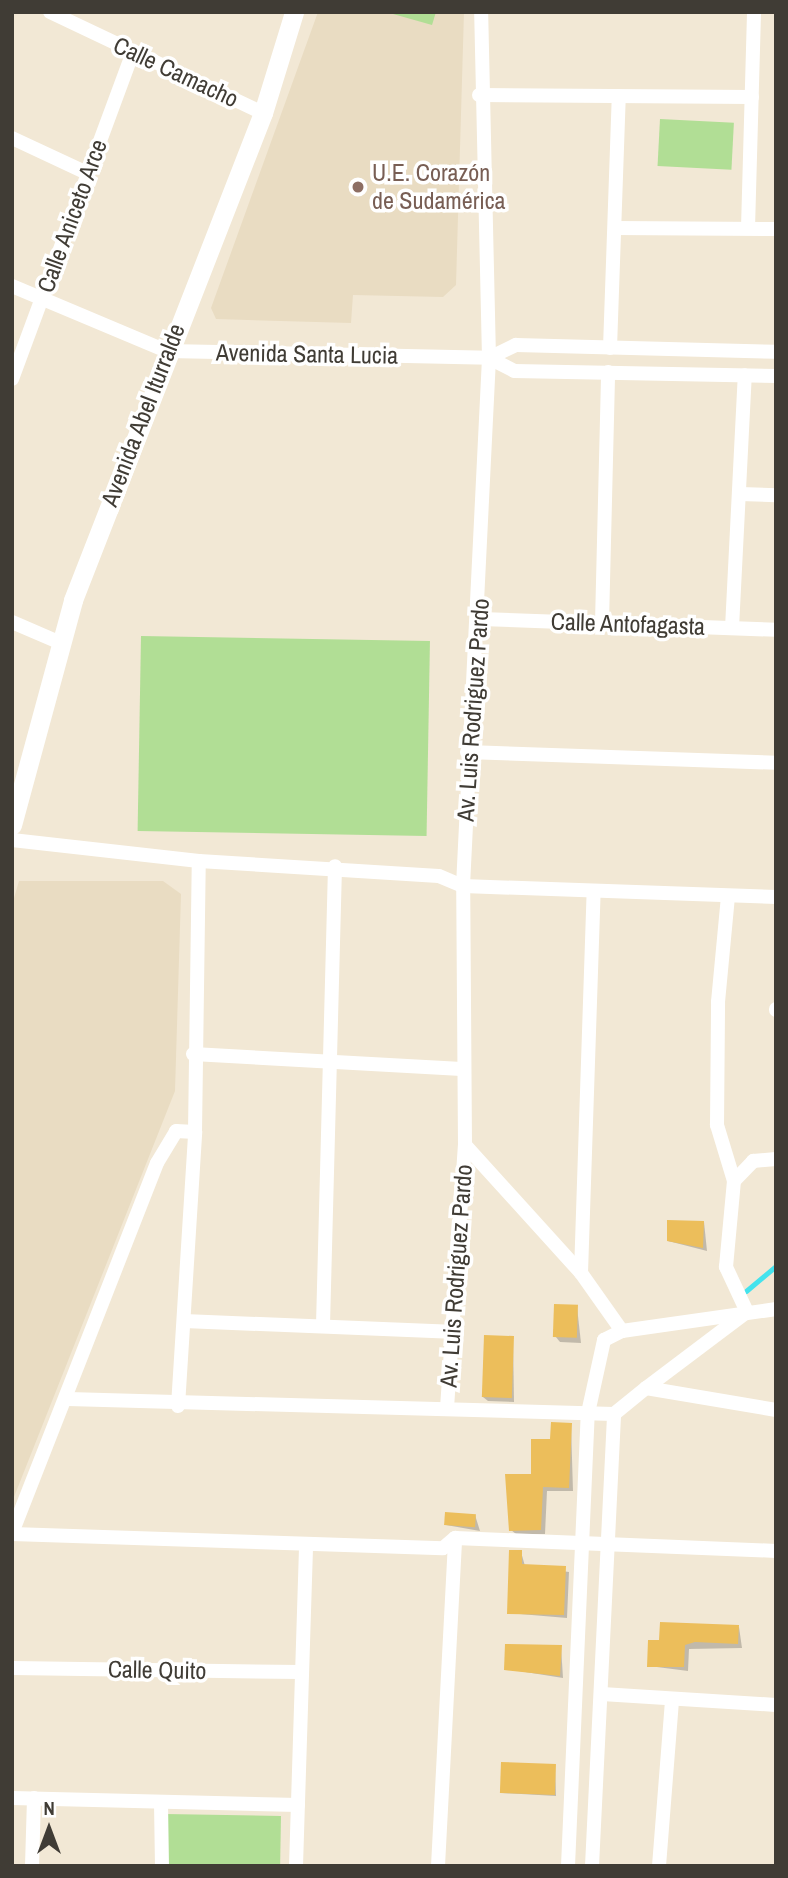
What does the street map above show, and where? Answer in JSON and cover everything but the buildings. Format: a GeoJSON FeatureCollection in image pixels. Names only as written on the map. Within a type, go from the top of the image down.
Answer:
{"type":"FeatureCollection","features":[{"type":"Feature","properties":{"kind":"street","name":"Calle Camacho"},"geometry":{"type":"LineString","coordinates":[[50,12],[263,113]]}},
{"type":"Feature","properties":{"kind":"street","name":"Avenida Abel Iturralde"},"geometry":{"type":"LineString","coordinates":[[12,825],[17,798],[63,644],[73,600],[167,351],[263,113],[294,12]]}},
{"type":"Feature","properties":{"kind":"street","name":"Av. Luis Rodriguez Pardo"},"geometry":{"type":"LineString","coordinates":[[447,1408],[457,1332],[465,1145],[461,1069],[467,751],[481,619],[489,358],[479,95],[481,12]]}},
{"type":"Feature","properties":{"kind":"street"},"geometry":{"type":"LineString","coordinates":[[748,228],[754,12]]}},
{"type":"Feature","properties":{"kind":"street","name":"Calle Aniceto Arce"},"geometry":{"type":"LineString","coordinates":[[12,379],[133,52]]}},
{"type":"Feature","properties":{"kind":"street"},"geometry":{"type":"LineString","coordinates":[[479,95],[752,97]]}},
{"type":"Feature","properties":{"kind":"street"},"geometry":{"type":"LineString","coordinates":[[610,348],[620,96]]}},
{"type":"Feature","properties":{"kind":"street"},"geometry":{"type":"LineString","coordinates":[[12,138],[87,173]]}},
{"type":"Feature","properties":{"kind":"street"},"geometry":{"type":"LineString","coordinates":[[615,228],[776,229]]}},
{"type":"Feature","properties":{"kind":"street","name":"Avenida Santa Lucia"},"geometry":{"type":"LineString","coordinates":[[12,286],[167,351],[489,358],[514,371],[776,376]]}},
{"type":"Feature","properties":{"kind":"street","name":"Avenida Santa Lucia"},"geometry":{"type":"LineString","coordinates":[[489,358],[516,345],[776,352]]}},
{"type":"Feature","properties":{"kind":"street"},"geometry":{"type":"LineString","coordinates":[[602,623],[608,372]]}},
{"type":"Feature","properties":{"kind":"street"},"geometry":{"type":"LineString","coordinates":[[732,628],[746,375]]}},
{"type":"Feature","properties":{"kind":"street"},"geometry":{"type":"LineString","coordinates":[[740,494],[776,495]]}},
{"type":"Feature","properties":{"kind":"street","name":"Calle Antofagasta"},"geometry":{"type":"LineString","coordinates":[[481,619],[776,630]]}},
{"type":"Feature","properties":{"kind":"street"},"geometry":{"type":"LineString","coordinates":[[12,622],[63,644]]}},
{"type":"Feature","properties":{"kind":"street"},"geometry":{"type":"LineString","coordinates":[[467,751],[776,763]]}},
{"type":"Feature","properties":{"kind":"street"},"geometry":{"type":"LineString","coordinates":[[12,840],[199,861],[335,866],[439,876],[463,886],[776,897]]}},
{"type":"Feature","properties":{"kind":"street"},"geometry":{"type":"LineString","coordinates":[[178,1406],[195,1132],[194,1054],[199,861]]}},
{"type":"Feature","properties":{"kind":"street"},"geometry":{"type":"LineString","coordinates":[[323,1325],[334,1076],[328,1061],[335,866]]}},
{"type":"Feature","properties":{"kind":"street"},"geometry":{"type":"LineString","coordinates":[[581,1273],[594,891]]}},
{"type":"Feature","properties":{"kind":"street"},"geometry":{"type":"LineString","coordinates":[[729,896],[716,1101],[719,1145],[734,1181],[723,1251],[747,1312]]}},
{"type":"Feature","properties":{"kind":"street"},"geometry":{"type":"LineString","coordinates":[[194,1054],[461,1069]]}},
{"type":"Feature","properties":{"kind":"street"},"geometry":{"type":"LineString","coordinates":[[195,1132],[176,1131],[157,1163],[68,1399],[12,1533],[443,1548],[455,1538],[581,1544],[608,1542],[776,1551]]}},
{"type":"Feature","properties":{"kind":"street"},"geometry":{"type":"LineString","coordinates":[[465,1145],[581,1273],[622,1331]]}},
{"type":"Feature","properties":{"kind":"street"},"geometry":{"type":"LineString","coordinates":[[734,1181],[753,1161],[776,1159]]}},
{"type":"Feature","properties":{"kind":"street"},"geometry":{"type":"LineString","coordinates":[[568,1866],[588,1412],[604,1340],[622,1331],[776,1310]]}},
{"type":"Feature","properties":{"kind":"street"},"geometry":{"type":"LineString","coordinates":[[68,1399],[178,1406],[447,1408],[614,1414],[747,1312]]}},
{"type":"Feature","properties":{"kind":"street"},"geometry":{"type":"LineString","coordinates":[[184,1321],[457,1332]]}},
{"type":"Feature","properties":{"kind":"street"},"geometry":{"type":"LineString","coordinates":[[646,1388],[776,1410]]}},
{"type":"Feature","properties":{"kind":"street"},"geometry":{"type":"LineString","coordinates":[[592,1866],[603,1694],[614,1414]]}},
{"type":"Feature","properties":{"kind":"street"},"geometry":{"type":"LineString","coordinates":[[438,1866],[455,1538]]}},
{"type":"Feature","properties":{"kind":"street"},"geometry":{"type":"LineString","coordinates":[[296,1866],[306,1544]]}},
{"type":"Feature","properties":{"kind":"street","name":"Calle Quito"},"geometry":{"type":"LineString","coordinates":[[12,1668],[301,1672]]}},
{"type":"Feature","properties":{"kind":"street"},"geometry":{"type":"LineString","coordinates":[[603,1694],[776,1705]]}},
{"type":"Feature","properties":{"kind":"street"},"geometry":{"type":"LineString","coordinates":[[659,1866],[672,1700]]}},
{"type":"Feature","properties":{"kind":"street"},"geometry":{"type":"LineString","coordinates":[[12,1798],[298,1805]]}},
{"type":"Feature","properties":{"kind":"street"},"geometry":{"type":"LineString","coordinates":[[32,1866],[34,1798]]}},
{"type":"Feature","properties":{"kind":"street"},"geometry":{"type":"LineString","coordinates":[[161,1803],[162,1866]]}},
{"type":"Feature","properties":{"kind":"shaded area","name":"U.E. Corazón de Sudamérica"},"geometry":{"type":"Polygon","coordinates":[[[318,12],[464,12],[456,285],[443,297],[353,295],[351,323],[216,319],[211,308],[318,12]]]}},
{"type":"Feature","properties":{"kind":"shaded area"},"geometry":{"type":"Polygon","coordinates":[[[19,881],[163,881],[181,894],[175,1091],[12,1502],[12,905],[19,881]]]}},
{"type":"Feature","properties":{"kind":"green space"},"geometry":{"type":"Polygon","coordinates":[[[386,12],[436,12],[432,25],[386,12]]]}},
{"type":"Feature","properties":{"kind":"green space"},"geometry":{"type":"Polygon","coordinates":[[[660,119],[734,123],[731,170],[658,166],[660,119]]]}},
{"type":"Feature","properties":{"kind":"green space"},"geometry":{"type":"Polygon","coordinates":[[[141,636],[430,641],[427,836],[138,831],[141,636]]]}},
{"type":"Feature","properties":{"kind":"green space"},"geometry":{"type":"Polygon","coordinates":[[[165,1814],[281,1816],[280,1866],[164,1866],[165,1814]]]}},
{"type":"Feature","properties":{"kind":"waterway"},"geometry":{"type":"LineString","coordinates":[[746,1291],[776,1266]]}},
{"type":"Feature","properties":{"kind":"place","name":"U.E. Corazón de Sudamérica"},"geometry":{"type":"Point","coordinates":[358,187]}}]}
